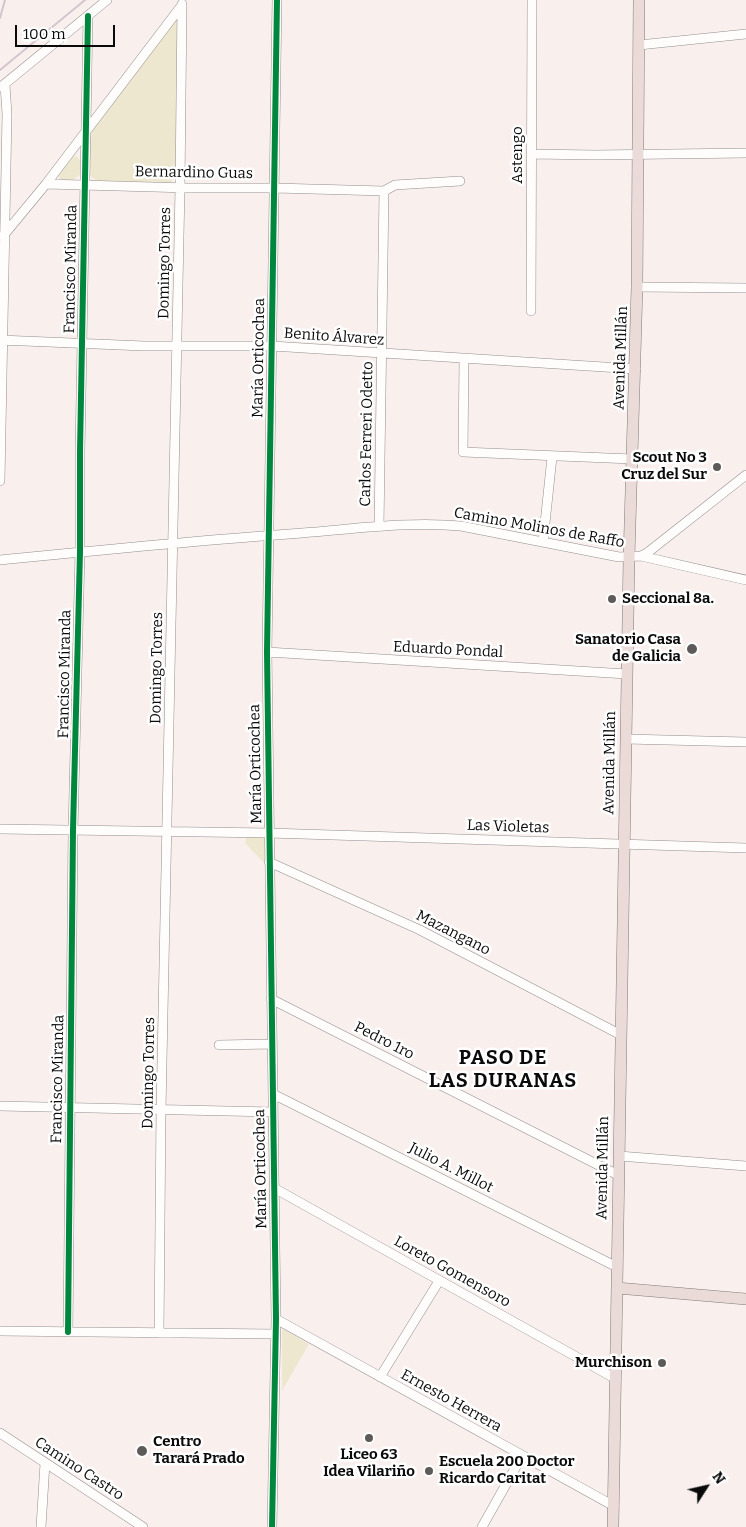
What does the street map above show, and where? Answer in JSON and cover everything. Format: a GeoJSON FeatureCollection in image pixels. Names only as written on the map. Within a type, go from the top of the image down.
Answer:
{"type":"FeatureCollection","features":[{"type":"Feature","properties":{"kind":"main road","name":"Avenida Millán"},"geometry":{"type":"LineString","coordinates":[[613,1527],[627,674],[635,557],[632,459],[638,287],[639,0]]}},
{"type":"Feature","properties":{"kind":"main road"},"geometry":{"type":"LineString","coordinates":[[617,1288],[746,1298]]}},
{"type":"Feature","properties":{"kind":"street"},"geometry":{"type":"LineString","coordinates":[[0,481],[2,237],[7,114],[3,86],[107,0]]}},
{"type":"Feature","properties":{"kind":"street","name":"María Orticochea"},"geometry":{"type":"LineString","coordinates":[[272,1527],[276,1319],[267,652],[277,0]]}},
{"type":"Feature","properties":{"kind":"street","name":"Astengo"},"geometry":{"type":"LineString","coordinates":[[531,311],[532,0]]}},
{"type":"Feature","properties":{"kind":"street"},"geometry":{"type":"LineString","coordinates":[[2,237],[46,184],[184,2]]}},
{"type":"Feature","properties":{"kind":"street","name":"Domingo Torres"},"geometry":{"type":"LineString","coordinates":[[159,1333],[184,2]]}},
{"type":"Feature","properties":{"kind":"street","name":"Francisco Miranda"},"geometry":{"type":"LineString","coordinates":[[68,1332],[73,830],[80,552],[88,16]]}},
{"type":"Feature","properties":{"kind":"street"},"geometry":{"type":"LineString","coordinates":[[639,45],[746,34]]}},
{"type":"Feature","properties":{"kind":"street"},"geometry":{"type":"LineString","coordinates":[[532,154],[746,153]]}},
{"type":"Feature","properties":{"kind":"street","name":"Bernardino Guas"},"geometry":{"type":"LineString","coordinates":[[46,184],[384,191],[395,185],[460,181]]}},
{"type":"Feature","properties":{"kind":"street","name":"Carlos Ferreri Odetto"},"geometry":{"type":"LineString","coordinates":[[379,527],[384,191]]}},
{"type":"Feature","properties":{"kind":"street"},"geometry":{"type":"LineString","coordinates":[[638,287],[746,288]]}},
{"type":"Feature","properties":{"kind":"street","name":"Benito Álvarez"},"geometry":{"type":"LineString","coordinates":[[1,341],[177,346],[272,346],[464,360],[636,369]]}},
{"type":"Feature","properties":{"kind":"street"},"geometry":{"type":"LineString","coordinates":[[464,360],[463,452],[632,459]]}},
{"type":"Feature","properties":{"kind":"street"},"geometry":{"type":"LineString","coordinates":[[543,542],[552,457]]}},
{"type":"Feature","properties":{"kind":"street","name":"Camino Molinos de Raffo"},"geometry":{"type":"LineString","coordinates":[[0,560],[268,535],[442,524],[461,526],[596,553],[635,557],[746,475]]}},
{"type":"Feature","properties":{"kind":"street"},"geometry":{"type":"LineString","coordinates":[[635,557],[746,580]]}},
{"type":"Feature","properties":{"kind":"street","name":"Eduardo Pondal"},"geometry":{"type":"LineString","coordinates":[[267,652],[627,674]]}},
{"type":"Feature","properties":{"kind":"street"},"geometry":{"type":"LineString","coordinates":[[626,739],[746,742]]}},
{"type":"Feature","properties":{"kind":"street"},"geometry":{"type":"LineString","coordinates":[[0,829],[269,833]]}},
{"type":"Feature","properties":{"kind":"street","name":"Las Violetas"},"geometry":{"type":"LineString","coordinates":[[269,833],[746,848]]}},
{"type":"Feature","properties":{"kind":"street","name":"Mazangano"},"geometry":{"type":"LineString","coordinates":[[269,862],[420,930],[621,1036]]}},
{"type":"Feature","properties":{"kind":"street","name":"Pedro 1ro"},"geometry":{"type":"LineString","coordinates":[[271,999],[618,1174]]}},
{"type":"Feature","properties":{"kind":"street"},"geometry":{"type":"LineString","coordinates":[[219,1045],[272,1044]]}},
{"type":"Feature","properties":{"kind":"street","name":"Julio A. Millot"},"geometry":{"type":"LineString","coordinates":[[273,1094],[617,1268]]}},
{"type":"Feature","properties":{"kind":"street"},"geometry":{"type":"LineString","coordinates":[[0,1106],[273,1112]]}},
{"type":"Feature","properties":{"kind":"street"},"geometry":{"type":"LineString","coordinates":[[619,1156],[746,1166]]}},
{"type":"Feature","properties":{"kind":"street","name":"Loreto Gomensoro"},"geometry":{"type":"LineString","coordinates":[[274,1188],[616,1379]]}},
{"type":"Feature","properties":{"kind":"street"},"geometry":{"type":"LineString","coordinates":[[380,1377],[439,1281]]}},
{"type":"Feature","properties":{"kind":"street","name":"Ernesto Herrera"},"geometry":{"type":"LineString","coordinates":[[276,1319],[614,1506]]}},
{"type":"Feature","properties":{"kind":"street"},"geometry":{"type":"LineString","coordinates":[[0,1331],[275,1334]]}},
{"type":"Feature","properties":{"kind":"street","name":"Camino Castro"},"geometry":{"type":"LineString","coordinates":[[0,1433],[141,1526]]}},
{"type":"Feature","properties":{"kind":"street"},"geometry":{"type":"LineString","coordinates":[[482,1527],[522,1456]]}},
{"type":"Feature","properties":{"kind":"street"},"geometry":{"type":"LineString","coordinates":[[41,1527],[44,1463]]}},
{"type":"Feature","properties":{"kind":"shaded area"},"geometry":{"type":"Polygon","coordinates":[[[175,20],[178,21],[176,176],[171,182],[167,183],[98,181],[91,176],[88,169],[88,151],[93,130],[175,20]]]}},
{"type":"Feature","properties":{"kind":"shaded area"},"geometry":{"type":"Polygon","coordinates":[[[77,156],[81,162],[80,175],[73,180],[61,180],[58,176],[73,157],[77,156]]]}},
{"type":"Feature","properties":{"kind":"shaded area"},"geometry":{"type":"Polygon","coordinates":[[[247,836],[258,836],[265,839],[266,863],[245,843],[247,836]]]}},
{"type":"Feature","properties":{"kind":"shaded area"},"geometry":{"type":"Polygon","coordinates":[[[282,1330],[309,1344],[282,1391],[282,1330]]]}},
{"type":"Feature","properties":{"kind":"railway"},"geometry":{"type":"LineString","coordinates":[[0,18],[5,0]]}},
{"type":"Feature","properties":{"kind":"railway"},"geometry":{"type":"LineString","coordinates":[[0,70],[85,0]]}},
{"type":"Feature","properties":{"kind":"cycle path"},"geometry":{"type":"LineString","coordinates":[[272,1527],[276,1319],[267,652],[277,0]]}},
{"type":"Feature","properties":{"kind":"cycle path"},"geometry":{"type":"LineString","coordinates":[[68,1332],[73,830],[80,552],[80,451],[88,16]]}},
{"type":"Feature","properties":{"kind":"place","name":"Scout No 3 Cruz del Sur"},"geometry":{"type":"Point","coordinates":[717,467]}},
{"type":"Feature","properties":{"kind":"place","name":"Seccional 8a."},"geometry":{"type":"Point","coordinates":[612,599]}},
{"type":"Feature","properties":{"kind":"place","name":"Sanatorio Casa de Galicia"},"geometry":{"type":"Point","coordinates":[692,649]}},
{"type":"Feature","properties":{"kind":"place","name":"Murchison"},"geometry":{"type":"Point","coordinates":[662,1363]}},
{"type":"Feature","properties":{"kind":"place","name":"Liceo 63 Idea Vilariño"},"geometry":{"type":"Point","coordinates":[369,1438]}},
{"type":"Feature","properties":{"kind":"place","name":"Centro Tarará Prado"},"geometry":{"type":"Point","coordinates":[142,1451]}},
{"type":"Feature","properties":{"kind":"place","name":"Escuela 200 Doctor Ricardo Caritat"},"geometry":{"type":"Point","coordinates":[429,1471]}},
{"type":"Feature","properties":{"kind":"district","name":"PASO DE LAS DURANAS"},"geometry":{"type":"Point","coordinates":[503,1070]}}]}
